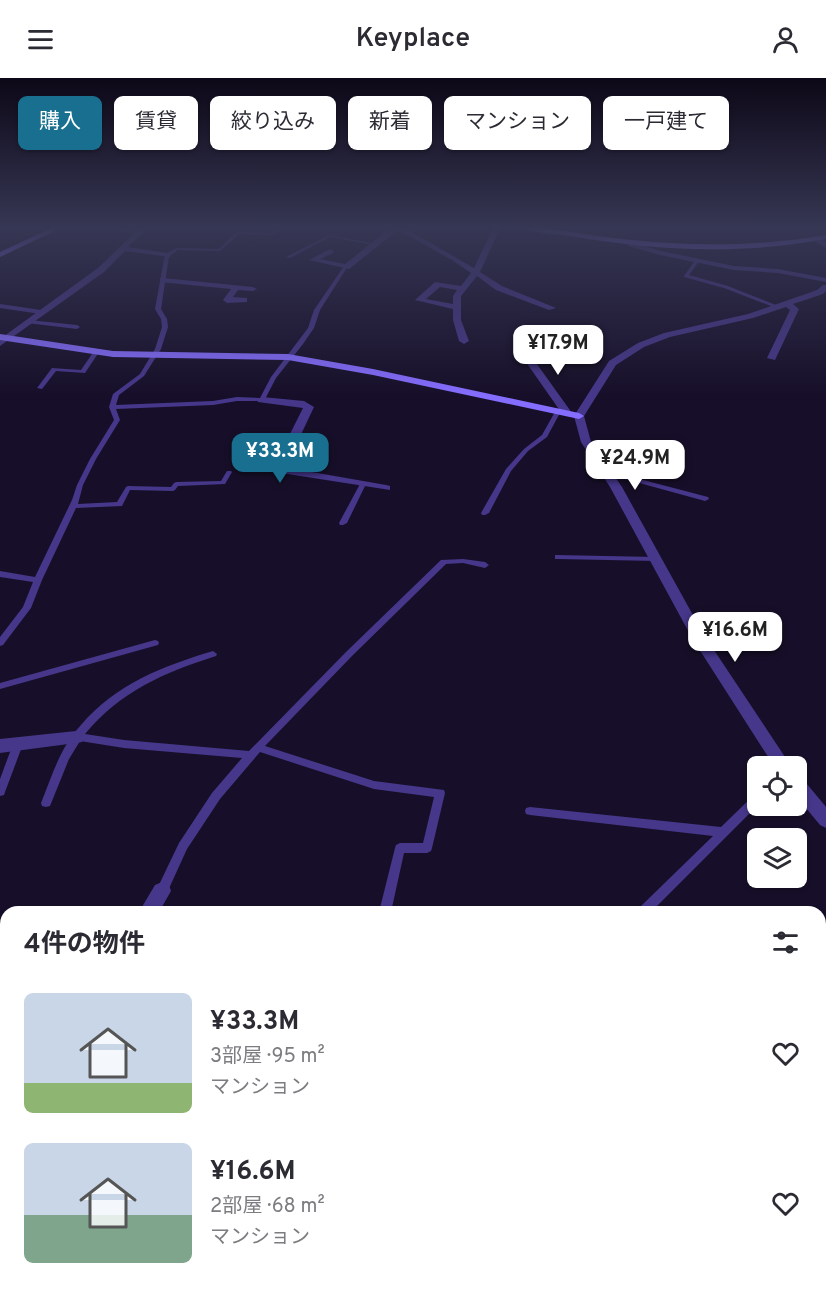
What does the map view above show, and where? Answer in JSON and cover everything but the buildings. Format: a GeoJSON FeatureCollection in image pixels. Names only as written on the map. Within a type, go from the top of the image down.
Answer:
{"type":"FeatureCollection","features":[{"type":"Feature","properties":{"kind":"street"},"geometry":{"type":"LineString","coordinates":[[2,340],[83,283]]}},
{"type":"Feature","properties":{"kind":"street"},"geometry":{"type":"LineString","coordinates":[[183,283],[253,289]]}},
{"type":"Feature","properties":{"kind":"street"},"geometry":{"type":"LineString","coordinates":[[464,342],[457,320],[456,306],[457,296],[467,283]]}},
{"type":"Feature","properties":{"kind":"street"},"geometry":{"type":"LineString","coordinates":[[491,283],[499,288],[552,308]]}},
{"type":"Feature","properties":{"kind":"street"},"geometry":{"type":"LineString","coordinates":[[456,306],[419,300],[438,284],[463,288]]}},
{"type":"Feature","properties":{"kind":"street"},"geometry":{"type":"LineString","coordinates":[[568,414],[612,363],[641,345],[667,335],[782,305],[820,292],[826,287]]}},
{"type":"Feature","properties":{"kind":"street"},"geometry":{"type":"LineString","coordinates":[[235,289],[227,300],[244,300]]}},
{"type":"Feature","properties":{"kind":"street"},"geometry":{"type":"LineString","coordinates":[[772,358],[795,309],[782,305]]}},
{"type":"Feature","properties":{"kind":"street"},"geometry":{"type":"LineString","coordinates":[[2,340],[96,352],[288,357],[373,372],[568,414]]}},
{"type":"Feature","properties":{"kind":"street"},"geometry":{"type":"LineString","coordinates":[[526,355],[582,434],[656,559],[699,638],[775,756]]}},
{"type":"Feature","properties":{"kind":"street"},"geometry":{"type":"LineString","coordinates":[[262,400],[309,406],[281,464],[285,471],[386,488]]}},
{"type":"Feature","properties":{"kind":"street"},"geometry":{"type":"LineString","coordinates":[[0,746],[76,738]]}},
{"type":"Feature","properties":{"kind":"street"},"geometry":{"type":"LineString","coordinates":[[807,797],[826,820]]}},
{"type":"Feature","properties":{"kind":"street"},"geometry":{"type":"LineString","coordinates":[[152,906],[162,891]]}},
{"type":"Feature","properties":{"kind":"lane"},"geometry":{"type":"LineString","coordinates":[[0,643],[27,608],[73,506],[80,485],[117,420],[112,407],[116,394],[142,375],[155,354],[165,327],[164,319],[158,309],[163,283]]}},
{"type":"Feature","properties":{"kind":"lane"},"geometry":{"type":"LineString","coordinates":[[112,407],[213,403],[237,399],[262,400],[273,378],[288,357],[302,344],[317,310],[336,283]]}},
{"type":"Feature","properties":{"kind":"lane"},"geometry":{"type":"LineString","coordinates":[[710,283],[782,305]]}},
{"type":"Feature","properties":{"kind":"lane"},"geometry":{"type":"LineString","coordinates":[[0,306],[41,312]]}},
{"type":"Feature","properties":{"kind":"lane"},"geometry":{"type":"LineString","coordinates":[[29,322],[77,327]]}},
{"type":"Feature","properties":{"kind":"lane"},"geometry":{"type":"LineString","coordinates":[[40,388],[54,369],[83,372],[96,352]]}},
{"type":"Feature","properties":{"kind":"lane"},"geometry":{"type":"LineString","coordinates":[[486,513],[508,470],[526,450],[568,414]]}},
{"type":"Feature","properties":{"kind":"lane"},"geometry":{"type":"LineString","coordinates":[[73,506],[119,504],[128,488],[174,489],[176,484],[223,483],[229,472]]}},
{"type":"Feature","properties":{"kind":"lane"},"geometry":{"type":"LineString","coordinates":[[605,472],[705,499]]}},
{"type":"Feature","properties":{"kind":"lane"},"geometry":{"type":"LineString","coordinates":[[343,523],[363,484]]}},
{"type":"Feature","properties":{"kind":"lane"},"geometry":{"type":"LineString","coordinates":[[558,557],[656,559]]}},
{"type":"Feature","properties":{"kind":"lane"},"geometry":{"type":"LineString","coordinates":[[162,891],[183,846],[216,796],[254,752],[349,654],[444,562],[463,561],[485,564]]}},
{"type":"Feature","properties":{"kind":"lane"},"geometry":{"type":"LineString","coordinates":[[0,574],[38,580]]}},
{"type":"Feature","properties":{"kind":"lane"},"geometry":{"type":"LineString","coordinates":[[0,686],[155,643]]}},
{"type":"Feature","properties":{"kind":"lane"},"geometry":{"type":"LineString","coordinates":[[46,803],[76,738],[109,702],[141,681],[169,667],[213,654]]}},
{"type":"Feature","properties":{"kind":"lane"},"geometry":{"type":"LineString","coordinates":[[76,738],[254,752],[374,784],[440,793],[427,848],[400,848],[387,906]]}},
{"type":"Feature","properties":{"kind":"lane"},"geometry":{"type":"LineString","coordinates":[[0,792],[18,744]]}},
{"type":"Feature","properties":{"kind":"lane"},"geometry":{"type":"LineString","coordinates":[[649,906],[747,808]]}},
{"type":"Feature","properties":{"kind":"lane"},"geometry":{"type":"LineString","coordinates":[[530,811],[722,832]]}}]}
